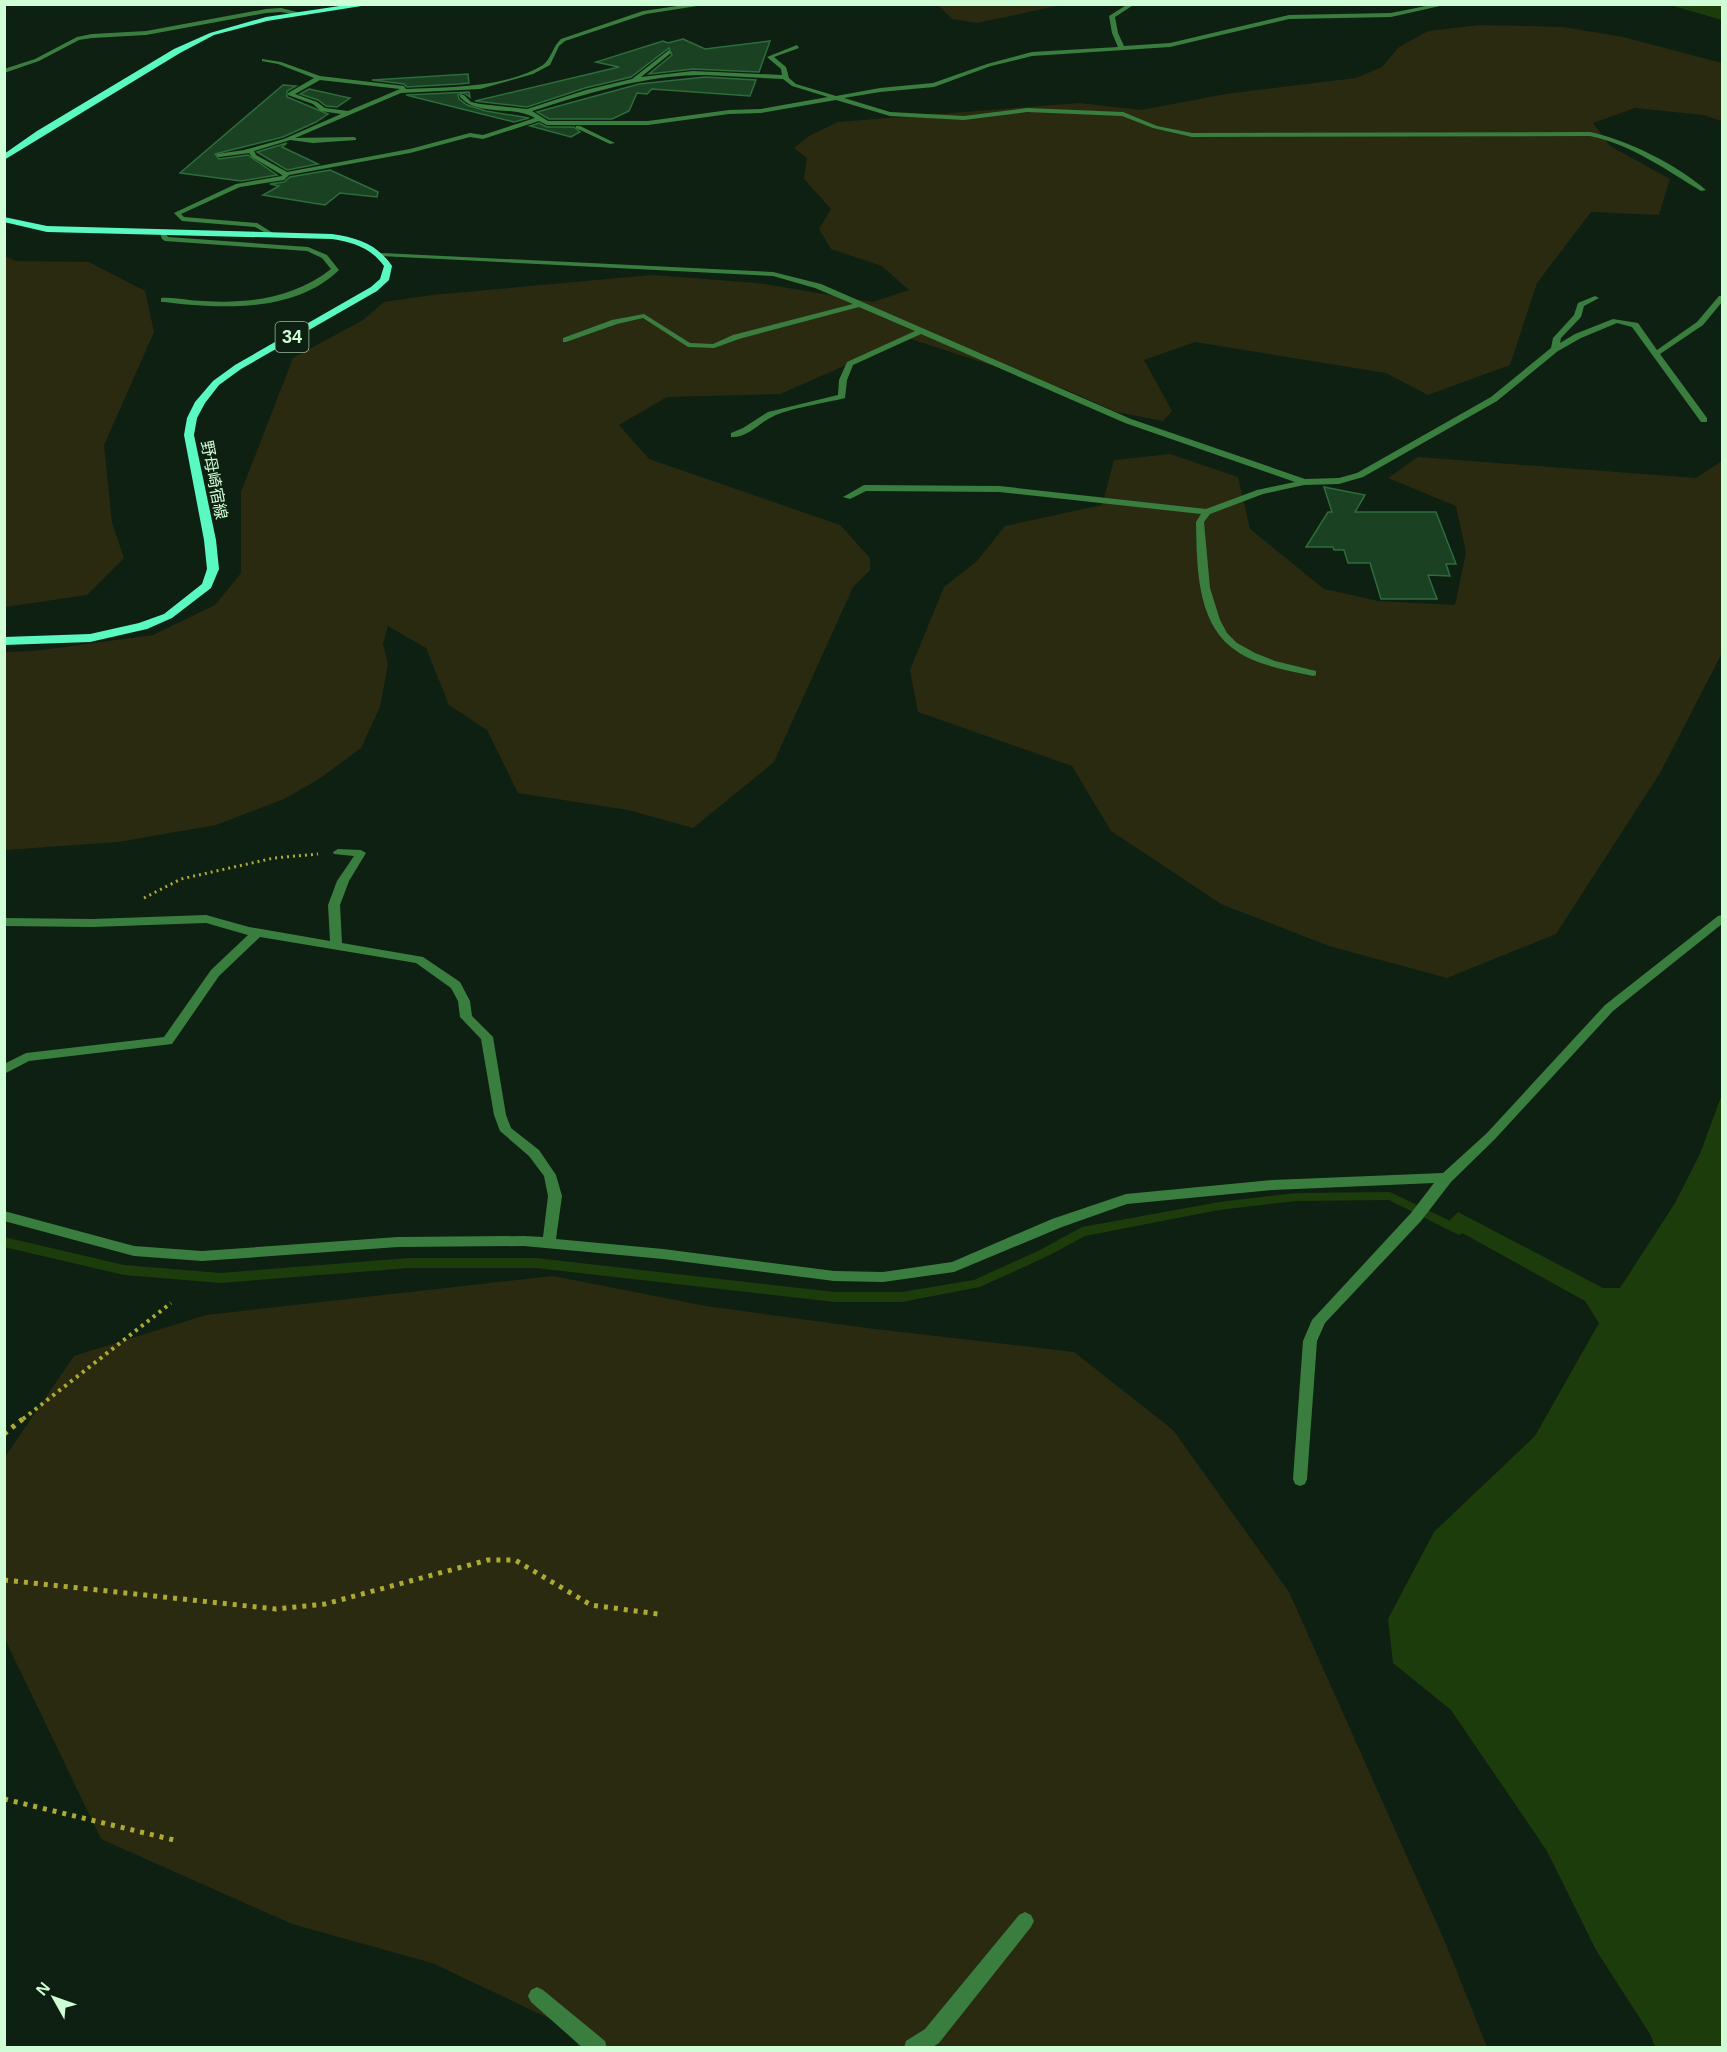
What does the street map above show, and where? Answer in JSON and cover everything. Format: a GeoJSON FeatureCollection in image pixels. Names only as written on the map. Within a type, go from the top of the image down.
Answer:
{"type":"FeatureCollection","features":[{"type":"Feature","properties":{"kind":"main road"},"geometry":{"type":"LineString","coordinates":[[4,158],[40,134],[202,38],[237,26],[298,13],[371,4]]}},
{"type":"Feature","properties":{"kind":"main road"},"geometry":{"type":"LineString","coordinates":[[4,219],[47,229],[310,234],[365,245],[382,255]]}},
{"type":"Feature","properties":{"kind":"main road","name":"野母崎宿線"},"geometry":{"type":"LineString","coordinates":[[4,641],[90,638],[143,626],[168,616],[207,586],[213,569],[210,540],[189,435],[192,418],[200,402],[216,383],[238,367],[374,289],[388,273],[388,266],[382,255]]}},
{"type":"Feature","properties":{"kind":"street"},"geometry":{"type":"LineString","coordinates":[[219,155],[250,150],[290,139],[400,91],[469,88],[515,79],[542,68],[551,58],[556,45],[563,40],[645,12],[708,4]]}},
{"type":"Feature","properties":{"kind":"street"},"geometry":{"type":"LineString","coordinates":[[1122,49],[1114,33],[1112,16],[1133,4]]}},
{"type":"Feature","properties":{"kind":"street"},"geometry":{"type":"LineString","coordinates":[[527,111],[547,123],[573,124],[648,123],[729,112],[761,111],[880,90],[934,85],[989,64],[1032,54],[1192,42],[1289,17],[1391,15],[1447,4]]}},
{"type":"Feature","properties":{"kind":"street"},"geometry":{"type":"LineString","coordinates":[[4,71],[37,60],[64,43],[92,36],[146,33],[266,11],[281,10],[298,13]]}},
{"type":"Feature","properties":{"kind":"street"},"geometry":{"type":"LineString","coordinates":[[797,47],[770,57],[784,68],[786,77],[794,85],[890,114],[936,118],[964,118],[1027,110],[1123,114],[1155,127],[1192,135],[1590,134],[1610,137],[1626,144],[1703,190]]}},
{"type":"Feature","properties":{"kind":"street"},"geometry":{"type":"LineString","coordinates":[[631,81],[669,52]]}},
{"type":"Feature","properties":{"kind":"street"},"geometry":{"type":"LineString","coordinates":[[264,60],[279,63],[319,78],[414,90],[420,93],[462,96],[509,84],[515,79]]}},
{"type":"Feature","properties":{"kind":"street"},"geometry":{"type":"LineString","coordinates":[[462,96],[469,103],[480,106],[503,111],[527,111],[568,97],[631,81],[690,73],[786,77]]}},
{"type":"Feature","properties":{"kind":"street"},"geometry":{"type":"LineString","coordinates":[[319,78],[290,94],[315,103],[323,110],[349,113]]}},
{"type":"Feature","properties":{"kind":"street"},"geometry":{"type":"LineString","coordinates":[[271,234],[257,225],[182,219],[177,213],[238,185],[284,178],[286,174],[410,151],[470,135],[483,137],[538,118]]}},
{"type":"Feature","properties":{"kind":"street"},"geometry":{"type":"LineString","coordinates":[[573,124],[612,143]]}},
{"type":"Feature","properties":{"kind":"street"},"geometry":{"type":"LineString","coordinates":[[290,139],[313,141],[354,139]]}},
{"type":"Feature","properties":{"kind":"street"},"geometry":{"type":"LineString","coordinates":[[250,150],[254,156],[286,174]]}},
{"type":"Feature","properties":{"kind":"street"},"geometry":{"type":"LineString","coordinates":[[161,231],[165,239],[308,249],[322,254],[331,261],[335,270],[326,279],[299,291],[266,300],[218,305],[164,300]]}},
{"type":"Feature","properties":{"kind":"street"},"geometry":{"type":"LineString","coordinates":[[382,255],[773,274],[818,286],[1128,422],[1304,482]]}},
{"type":"Feature","properties":{"kind":"street"},"geometry":{"type":"LineString","coordinates":[[1555,349],[1557,339],[1578,315],[1578,307],[1582,302],[1595,298]]}},
{"type":"Feature","properties":{"kind":"street"},"geometry":{"type":"LineString","coordinates":[[1655,354],[1704,322],[1722,298]]}},
{"type":"Feature","properties":{"kind":"street"},"geometry":{"type":"LineString","coordinates":[[566,340],[615,322],[644,316],[688,345],[714,346],[736,337],[860,304]]}},
{"type":"Feature","properties":{"kind":"street"},"geometry":{"type":"LineString","coordinates":[[847,497],[864,488],[999,489],[1208,512],[1260,492],[1304,482],[1339,481],[1360,475],[1494,399],[1555,349],[1616,321],[1625,321],[1635,325],[1704,420]]}},
{"type":"Feature","properties":{"kind":"street"},"geometry":{"type":"LineString","coordinates":[[734,435],[771,414],[842,396],[843,380],[850,364],[921,331]]}},
{"type":"Feature","properties":{"kind":"street"},"geometry":{"type":"LineString","coordinates":[[1208,512],[1200,522],[1201,552],[1210,611],[1221,631],[1234,645],[1253,655],[1277,665],[1313,673]]}},
{"type":"Feature","properties":{"kind":"street"},"geometry":{"type":"LineString","coordinates":[[336,946],[334,905],[343,881],[361,852],[338,852]]}},
{"type":"Feature","properties":{"kind":"street"},"geometry":{"type":"LineString","coordinates":[[4,922],[92,923],[206,919],[257,933],[419,960],[456,985],[464,1001],[466,1017],[487,1036],[500,1115],[506,1131],[534,1153],[550,1175],[555,1196],[549,1243]]}},
{"type":"Feature","properties":{"kind":"street"},"geometry":{"type":"LineString","coordinates":[[1300,1479],[1310,1341],[1319,1320],[1416,1217],[1446,1178],[1491,1136],[1609,1008],[1722,919]]}},
{"type":"Feature","properties":{"kind":"street"},"geometry":{"type":"LineString","coordinates":[[4,1070],[26,1057],[168,1041],[215,973],[257,933]]}},
{"type":"Feature","properties":{"kind":"street"},"geometry":{"type":"LineString","coordinates":[[4,1216],[134,1251],[202,1256],[398,1242],[524,1240],[663,1254],[834,1276],[883,1277],[954,1267],[1057,1222],[1126,1199],[1273,1185],[1446,1178]]}},
{"type":"Feature","properties":{"kind":"street"},"geometry":{"type":"LineString","coordinates":[[913,2048],[932,2036],[1025,1921]]}},
{"type":"Feature","properties":{"kind":"street"},"geometry":{"type":"LineString","coordinates":[[537,1996],[598,2048]]}},
{"type":"Feature","properties":{"kind":"path"},"geometry":{"type":"LineString","coordinates":[[140,900],[181,879],[274,858],[338,852]]}},
{"type":"Feature","properties":{"kind":"path"},"geometry":{"type":"LineString","coordinates":[[4,1434],[171,1303]]}},
{"type":"Feature","properties":{"kind":"path"},"geometry":{"type":"LineString","coordinates":[[4,1580],[276,1609],[325,1604],[488,1560],[515,1560],[591,1605],[658,1614]]}},
{"type":"Feature","properties":{"kind":"path"},"geometry":{"type":"LineString","coordinates":[[4,1799],[174,1840]]}},
{"type":"Feature","properties":{"kind":"shaded area"},"geometry":{"type":"Polygon","coordinates":[[[938,5],[1061,5],[977,23],[952,19],[938,5]]]}},
{"type":"Feature","properties":{"kind":"shaded area"},"geometry":{"type":"Polygon","coordinates":[[[1670,5],[1722,5],[1722,20],[1670,5]]]}},
{"type":"Feature","properties":{"kind":"shaded area"},"geometry":{"type":"Polygon","coordinates":[[[1480,25],[1563,27],[1623,37],[1722,63],[1722,121],[1703,115],[1635,108],[1593,123],[1610,146],[1670,179],[1659,215],[1591,212],[1537,283],[1510,365],[1428,395],[1386,373],[1195,342],[1144,360],[1172,411],[1163,421],[1116,412],[1067,390],[908,338],[780,394],[667,397],[619,425],[649,459],[840,525],[870,558],[870,570],[853,587],[774,762],[693,828],[628,810],[518,793],[487,730],[449,705],[426,648],[388,626],[383,644],[388,664],[380,707],[361,748],[319,779],[284,799],[216,825],[118,842],[5,850],[4,652],[34,651],[153,635],[215,605],[241,573],[241,492],[293,358],[363,320],[384,302],[432,295],[652,275],[757,283],[873,302],[909,290],[882,266],[831,249],[819,229],[831,209],[804,179],[807,158],[794,148],[809,136],[838,122],[1079,103],[1141,110],[1226,94],[1356,78],[1382,67],[1399,47],[1428,31],[1480,25]]]}},
{"type":"Feature","properties":{"kind":"shaded area"},"geometry":{"type":"Polygon","coordinates":[[[5,256],[16,261],[89,262],[145,291],[154,332],[104,445],[112,523],[124,558],[87,595],[5,607],[5,256]]]}},
{"type":"Feature","properties":{"kind":"shaded area"},"geometry":{"type":"Polygon","coordinates":[[[1170,454],[1238,477],[1250,529],[1324,589],[1378,601],[1455,605],[1466,553],[1456,506],[1388,478],[1418,457],[1696,478],[1722,461],[1722,653],[1660,773],[1556,934],[1447,978],[1329,946],[1221,904],[1111,831],[1072,766],[918,712],[910,670],[944,587],[977,561],[1005,526],[1102,505],[1114,460],[1170,454]]]}},
{"type":"Feature","properties":{"kind":"shaded area"},"geometry":{"type":"Polygon","coordinates":[[[1722,1094],[1722,2047],[1655,2047],[1650,2034],[1596,1950],[1547,1851],[1451,1710],[1393,1663],[1388,1619],[1434,1532],[1535,1436],[1599,1323],[1585,1301],[1446,1224],[1458,1212],[1603,1288],[1620,1288],[1675,1203],[1700,1154],[1722,1094]]]}},
{"type":"Feature","properties":{"kind":"shaded area"},"geometry":{"type":"Polygon","coordinates":[[[553,1276],[706,1306],[867,1328],[1074,1352],[1173,1430],[1289,1592],[1445,1942],[1487,2047],[577,2047],[576,2031],[432,1963],[292,1924],[101,1839],[5,1639],[5,1457],[74,1356],[206,1315],[553,1276]]]}},
{"type":"Feature","properties":{"kind":"building"},"geometry":{"type":"Polygon","coordinates":[[[683,39],[705,49],[770,41],[759,72],[693,69],[649,74],[672,55],[669,48],[631,77],[585,88],[527,107],[475,101],[619,67],[596,62],[663,41],[668,43],[683,39]]]}},
{"type":"Feature","properties":{"kind":"building"},"geometry":{"type":"Polygon","coordinates":[[[468,74],[469,83],[458,84],[407,87],[404,84],[372,80],[468,74]]]}},
{"type":"Feature","properties":{"kind":"building"},"geometry":{"type":"Polygon","coordinates":[[[705,77],[756,80],[750,96],[652,89],[647,94],[637,93],[629,111],[612,119],[549,119],[537,112],[639,84],[705,77]]]}},
{"type":"Feature","properties":{"kind":"building"},"geometry":{"type":"Polygon","coordinates":[[[283,85],[296,86],[287,91],[287,97],[328,114],[283,137],[215,154],[219,159],[248,155],[277,175],[241,181],[180,173],[283,85]]]}},
{"type":"Feature","properties":{"kind":"building"},"geometry":{"type":"Polygon","coordinates":[[[309,89],[350,98],[337,107],[326,106],[318,100],[300,94],[309,89]]]}},
{"type":"Feature","properties":{"kind":"building"},"geometry":{"type":"Polygon","coordinates":[[[469,92],[470,97],[464,93],[458,95],[459,99],[467,105],[486,111],[529,118],[514,122],[406,95],[469,92]]]}},
{"type":"Feature","properties":{"kind":"building"},"geometry":{"type":"Polygon","coordinates":[[[539,123],[547,127],[574,127],[580,132],[571,137],[530,126],[539,123]]]}},
{"type":"Feature","properties":{"kind":"building"},"geometry":{"type":"Polygon","coordinates":[[[287,143],[282,147],[318,164],[287,170],[257,152],[287,143]]]}},
{"type":"Feature","properties":{"kind":"building"},"geometry":{"type":"Polygon","coordinates":[[[330,170],[378,192],[377,197],[340,193],[325,205],[263,195],[279,186],[270,184],[284,182],[290,177],[330,170]]]}},
{"type":"Feature","properties":{"kind":"building"},"geometry":{"type":"Polygon","coordinates":[[[1324,487],[1365,495],[1355,512],[1436,512],[1456,564],[1446,564],[1450,576],[1428,575],[1437,599],[1381,599],[1370,563],[1348,563],[1344,550],[1334,550],[1333,547],[1306,547],[1328,512],[1332,512],[1324,487]]]}},
{"type":"Feature","properties":{"kind":"waterway"},"geometry":{"type":"LineString","coordinates":[[4,1242],[124,1270],[221,1278],[409,1263],[536,1263],[835,1297],[902,1297],[976,1284],[1044,1253],[1082,1232],[1219,1206],[1296,1197],[1390,1196],[1459,1230]]}}]}
